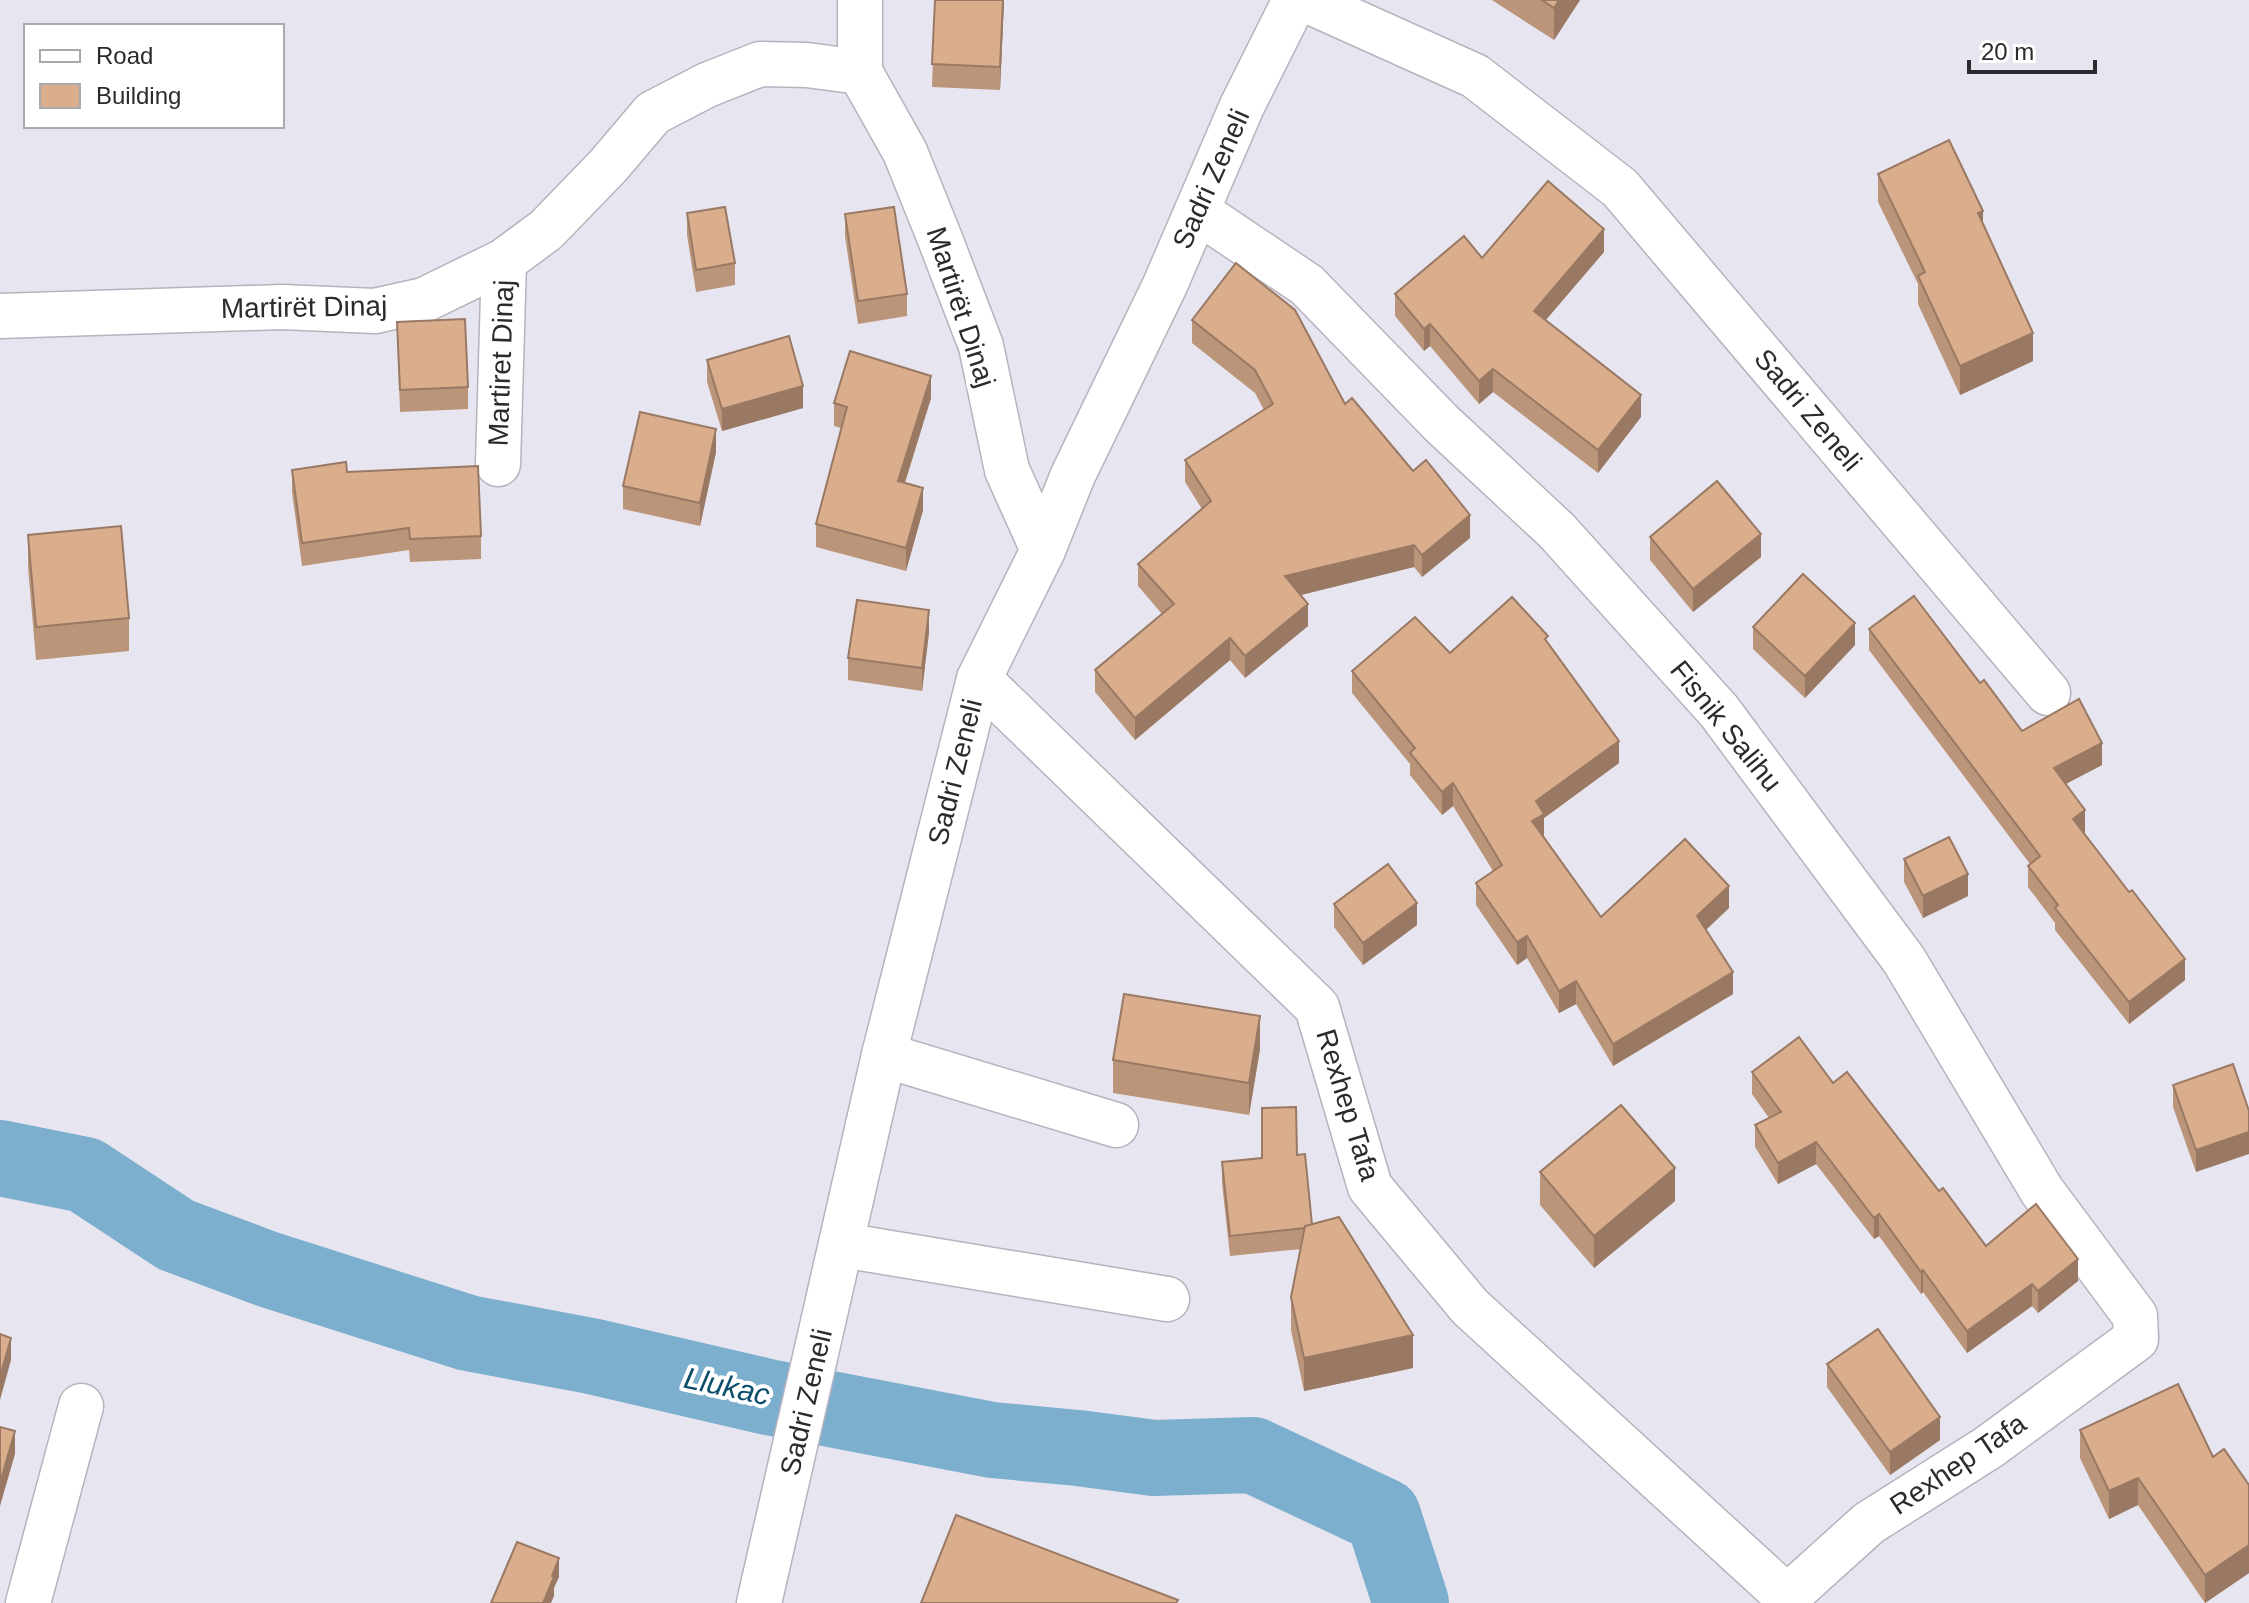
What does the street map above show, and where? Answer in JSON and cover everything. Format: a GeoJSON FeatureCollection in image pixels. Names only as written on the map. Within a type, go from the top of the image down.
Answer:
{"type":"FeatureCollection","features":[{"type":"Feature","properties":{"kind":"street","name":"Martirët Dinaj"},"geometry":{"type":"LineString","coordinates":[[860,0],[860,72],[905,152],[981,346],[1007,470],[1043,550]]}},
{"type":"Feature","properties":{"kind":"street","name":"Sadri Zeneli"},"geometry":{"type":"LineString","coordinates":[[767,1600],[884,1055],[979,679],[1043,550],[1073,475],[1165,285],[1242,106],[1295,0]]}},
{"type":"Feature","properties":{"kind":"street","name":"Sadri Zeneli"},"geometry":{"type":"LineString","coordinates":[[1306,0],[1475,76],[1620,188],[2048,693]]}},
{"type":"Feature","properties":{"kind":"street","name":"Martirët Dinaj"},"geometry":{"type":"LineString","coordinates":[[0,316],[282,307],[375,311],[424,300],[504,261],[546,230],[608,166],[653,113],[707,85],[760,64],[807,65],[860,72]]}},
{"type":"Feature","properties":{"kind":"street","name":"Fisnik Salihu"},"geometry":{"type":"LineString","coordinates":[[1197,211],[1307,285],[1442,424],[1557,531],[1719,711],[1904,960],[2042,1191],[2135,1316],[2136,1339]]}},
{"type":"Feature","properties":{"kind":"street","name":"Martiret Dinaj"},"geometry":{"type":"LineString","coordinates":[[498,464],[504,261]]}},
{"type":"Feature","properties":{"kind":"street","name":"Rexhep Tafa"},"geometry":{"type":"LineString","coordinates":[[979,679],[1317,1007],[1370,1187],[1470,1307],[1789,1600],[1869,1523],[1989,1447],[2136,1339]]}},
{"type":"Feature","properties":{"kind":"street"},"geometry":{"type":"LineString","coordinates":[[884,1055],[1116,1125]]}},
{"type":"Feature","properties":{"kind":"street"},"geometry":{"type":"LineString","coordinates":[[842,1245],[1167,1299]]}},
{"type":"Feature","properties":{"kind":"street"},"geometry":{"type":"LineString","coordinates":[[28,1603],[81,1406]]}},
{"type":"Feature","properties":{"kind":"building"},"geometry":{"type":"Polygon","coordinates":[[[935,0],[1003,0],[1000,67],[932,64],[935,0]]]}},
{"type":"Feature","properties":{"kind":"building"},"geometry":{"type":"Polygon","coordinates":[[[1542,0],[1559,0],[1554,8],[1542,0]]]}},
{"type":"Feature","properties":{"kind":"building"},"geometry":{"type":"Polygon","coordinates":[[[1949,140],[1983,211],[1978,213],[2033,333],[1960,366],[1918,276],[1925,272],[1878,174],[1949,140]]]}},
{"type":"Feature","properties":{"kind":"building"},"geometry":{"type":"Polygon","coordinates":[[[1548,181],[1604,229],[1534,311],[1641,395],[1598,450],[1493,369],[1479,381],[1430,324],[1424,329],[1395,294],[1464,236],[1482,258],[1548,181]]]}},
{"type":"Feature","properties":{"kind":"building"},"geometry":{"type":"Polygon","coordinates":[[[725,207],[735,263],[696,270],[687,213],[725,207]]]}},
{"type":"Feature","properties":{"kind":"building"},"geometry":{"type":"Polygon","coordinates":[[[894,207],[907,294],[858,301],[845,214],[894,207]]]}},
{"type":"Feature","properties":{"kind":"building"},"geometry":{"type":"Polygon","coordinates":[[[1236,263],[1295,310],[1345,404],[1352,398],[1413,471],[1426,460],[1470,515],[1422,555],[1414,545],[1285,576],[1308,604],[1245,656],[1230,638],[1135,718],[1095,670],[1174,604],[1138,564],[1211,501],[1185,460],[1273,404],[1255,370],[1192,320],[1236,263]]]}},
{"type":"Feature","properties":{"kind":"building"},"geometry":{"type":"Polygon","coordinates":[[[465,319],[468,387],[400,390],[397,322],[465,319]]]}},
{"type":"Feature","properties":{"kind":"building"},"geometry":{"type":"Polygon","coordinates":[[[789,336],[803,386],[722,409],[707,360],[789,336]]]}},
{"type":"Feature","properties":{"kind":"building"},"geometry":{"type":"Polygon","coordinates":[[[850,351],[931,376],[898,481],[923,488],[906,548],[816,524],[847,407],[834,403],[850,351]]]}},
{"type":"Feature","properties":{"kind":"building"},"geometry":{"type":"Polygon","coordinates":[[[640,412],[716,429],[700,503],[623,486],[640,412]]]}},
{"type":"Feature","properties":{"kind":"building"},"geometry":{"type":"Polygon","coordinates":[[[346,462],[347,472],[478,466],[481,536],[410,539],[409,528],[302,543],[292,470],[346,462]]]}},
{"type":"Feature","properties":{"kind":"building"},"geometry":{"type":"Polygon","coordinates":[[[1717,481],[1761,534],[1693,589],[1650,537],[1717,481]]]}},
{"type":"Feature","properties":{"kind":"building"},"geometry":{"type":"Polygon","coordinates":[[[121,526],[129,618],[36,627],[28,535],[121,526]]]}},
{"type":"Feature","properties":{"kind":"building"},"geometry":{"type":"Polygon","coordinates":[[[1803,574],[1855,623],[1805,676],[1753,627],[1803,574]]]}},
{"type":"Feature","properties":{"kind":"building"},"geometry":{"type":"Polygon","coordinates":[[[1914,596],[1980,683],[1984,680],[2022,731],[2079,699],[2102,743],[2054,768],[2085,810],[2073,819],[2185,959],[2129,1002],[2055,908],[2058,905],[2028,866],[2040,856],[1869,629],[1914,596]]]}},
{"type":"Feature","properties":{"kind":"building"},"geometry":{"type":"Polygon","coordinates":[[[1512,597],[1548,636],[1545,639],[1619,741],[1536,801],[1544,814],[1532,821],[1601,917],[1685,839],[1729,886],[1697,916],[1733,972],[1613,1044],[1576,981],[1559,991],[1527,936],[1517,942],[1476,883],[1502,865],[1453,783],[1442,792],[1410,753],[1415,748],[1352,671],[1415,617],[1450,653],[1512,597]]]}},
{"type":"Feature","properties":{"kind":"building"},"geometry":{"type":"Polygon","coordinates":[[[857,600],[929,610],[922,668],[848,658],[857,600]]]}},
{"type":"Feature","properties":{"kind":"building"},"geometry":{"type":"Polygon","coordinates":[[[1949,837],[1968,874],[1923,896],[1904,859],[1949,837]]]}},
{"type":"Feature","properties":{"kind":"building"},"geometry":{"type":"Polygon","coordinates":[[[1388,864],[1417,903],[1363,943],[1334,904],[1388,864]]]}},
{"type":"Feature","properties":{"kind":"building"},"geometry":{"type":"Polygon","coordinates":[[[1124,994],[1260,1016],[1249,1083],[1113,1060],[1124,994]]]}},
{"type":"Feature","properties":{"kind":"building"},"geometry":{"type":"Polygon","coordinates":[[[1799,1037],[1833,1083],[1847,1072],[1939,1191],[1943,1188],[1986,1246],[2036,1204],[2078,1259],[2038,1291],[2032,1284],[1967,1331],[1879,1214],[1874,1218],[1816,1142],[1778,1163],[1755,1125],[1781,1112],[1752,1072],[1799,1037]]]}},
{"type":"Feature","properties":{"kind":"building"},"geometry":{"type":"Polygon","coordinates":[[[2233,1064],[2249,1111],[2249,1132],[2196,1150],[2173,1085],[2233,1064]]]}},
{"type":"Feature","properties":{"kind":"building"},"geometry":{"type":"Polygon","coordinates":[[[1621,1105],[1675,1168],[1594,1236],[1540,1172],[1621,1105]]]}},
{"type":"Feature","properties":{"kind":"building"},"geometry":{"type":"Polygon","coordinates":[[[1296,1107],[1297,1155],[1305,1154],[1312,1225],[1230,1236],[1222,1162],[1262,1158],[1262,1108],[1296,1107]]]}},
{"type":"Feature","properties":{"kind":"building"},"geometry":{"type":"Polygon","coordinates":[[[1339,1217],[1413,1335],[1304,1358],[1291,1297],[1305,1226],[1339,1217]]]}},
{"type":"Feature","properties":{"kind":"building"},"geometry":{"type":"Polygon","coordinates":[[[1878,1329],[1940,1417],[1890,1452],[1827,1364],[1878,1329]]]}},
{"type":"Feature","properties":{"kind":"building"},"geometry":{"type":"Polygon","coordinates":[[[0,1334],[11,1338],[0,1377],[0,1334]]]}},
{"type":"Feature","properties":{"kind":"building"},"geometry":{"type":"Polygon","coordinates":[[[2178,1384],[2213,1457],[2224,1449],[2249,1485],[2249,1545],[2205,1575],[2138,1478],[2109,1491],[2080,1430],[2178,1384]]]}},
{"type":"Feature","properties":{"kind":"building"},"geometry":{"type":"Polygon","coordinates":[[[0,1427],[15,1431],[0,1483],[0,1427]]]}},
{"type":"Feature","properties":{"kind":"building"},"geometry":{"type":"Polygon","coordinates":[[[956,1515],[1178,1600],[1176,1603],[921,1603],[956,1515]]]}},
{"type":"Feature","properties":{"kind":"building"},"geometry":{"type":"Polygon","coordinates":[[[517,1542],[559,1558],[543,1603],[491,1603],[517,1542]]]}},
{"type":"Feature","properties":{"kind":"waterway","name":"Llukac"},"geometry":{"type":"LineString","coordinates":[[0,1158],[85,1175],[176,1235],[267,1269],[468,1333],[591,1356],[768,1397],[992,1440],[1154,1458],[1253,1455],[1383,1516],[1411,1603]]}}]}
